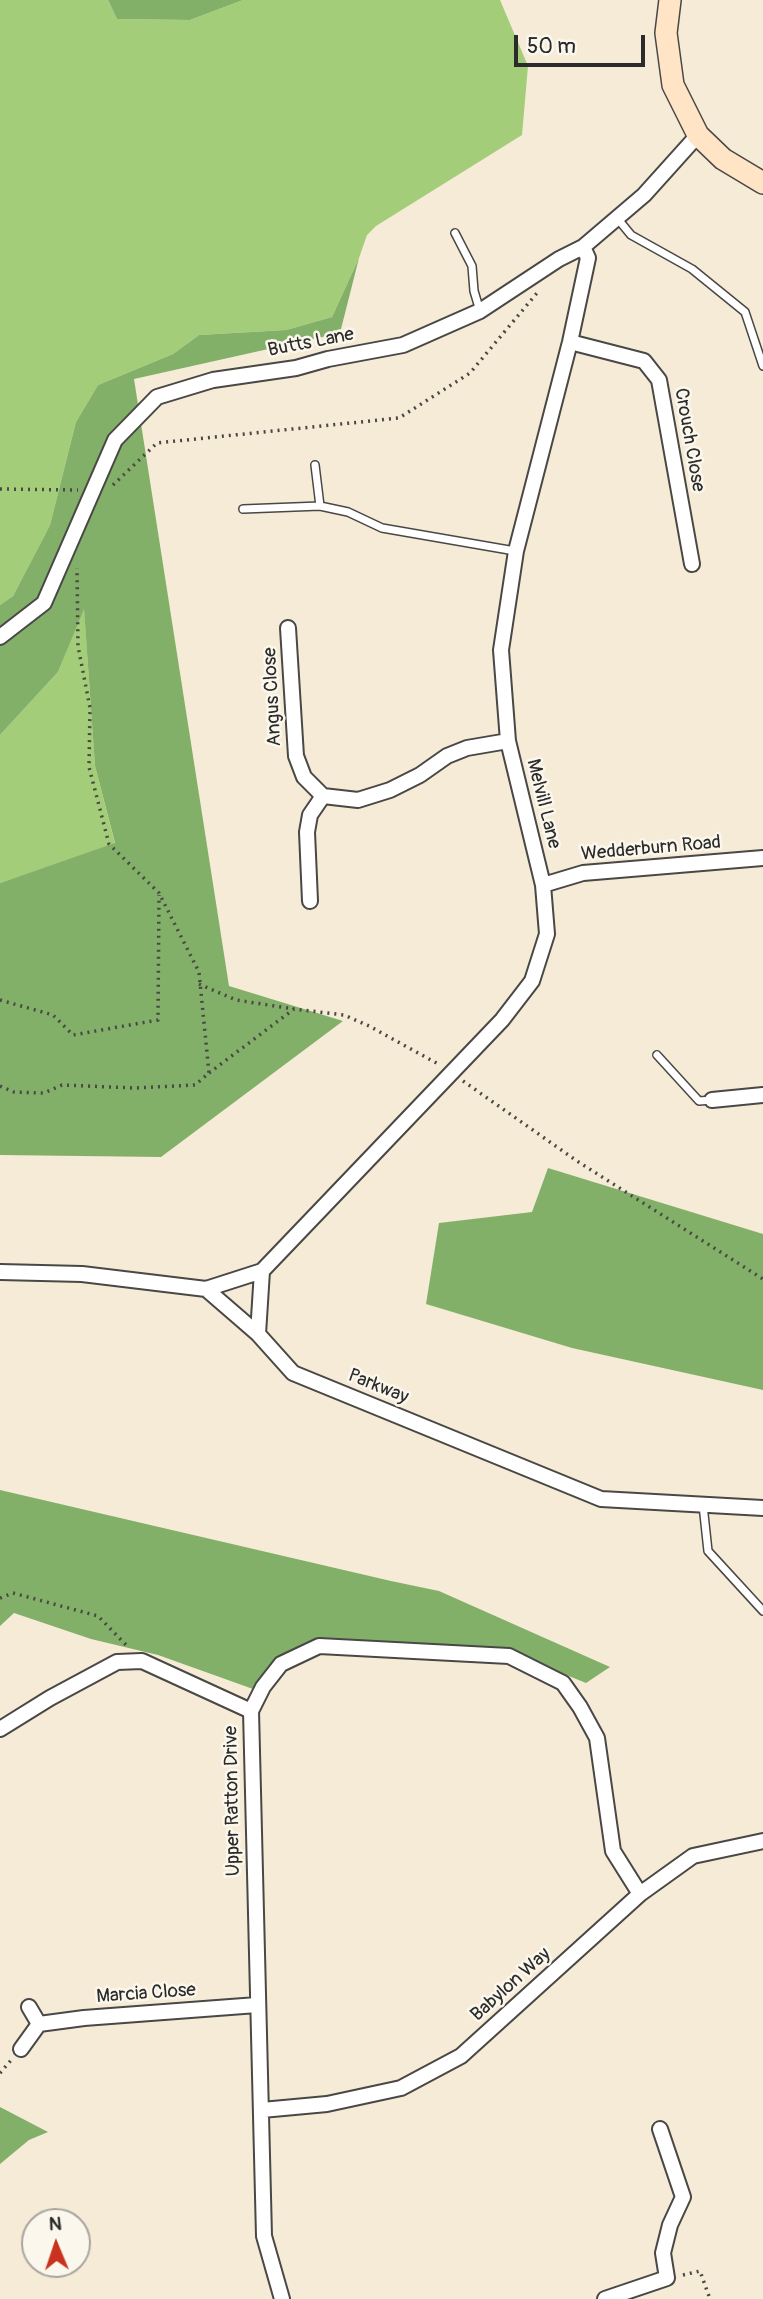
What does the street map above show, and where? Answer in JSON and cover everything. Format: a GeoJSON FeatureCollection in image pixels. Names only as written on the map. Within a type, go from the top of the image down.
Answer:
{"type":"FeatureCollection","features":[{"type":"Feature","properties":{"kind":"street"},"geometry":{"type":"LineString","coordinates":[[670,0],[666,33],[673,85],[698,135],[723,159],[763,183]]}},
{"type":"Feature","properties":{"kind":"street","name":"Butts Lane"},"geometry":{"type":"LineString","coordinates":[[0,637],[44,603],[115,440],[157,397],[212,380],[296,368],[403,345],[480,310],[583,247],[644,195],[698,135]]}},
{"type":"Feature","properties":{"kind":"street","name":"Melvill Lane"},"geometry":{"type":"LineString","coordinates":[[261,1271],[502,1020],[532,981],[547,934],[543,886],[508,741],[501,650],[516,551],[570,342],[587,258],[583,247]]}},
{"type":"Feature","properties":{"kind":"street","name":"Crouch Close"},"geometry":{"type":"LineString","coordinates":[[570,342],[643,361],[659,380],[692,564]]}},
{"type":"Feature","properties":{"kind":"street","name":"Angus Close"},"geometry":{"type":"LineString","coordinates":[[288,628],[296,756],[304,777],[323,796]]}},
{"type":"Feature","properties":{"kind":"street"},"geometry":{"type":"LineString","coordinates":[[310,901],[307,832],[310,815],[323,796],[358,800],[390,790],[420,775],[447,756],[467,748],[508,741]]}},
{"type":"Feature","properties":{"kind":"street","name":"Wedderburn Road"},"geometry":{"type":"LineString","coordinates":[[543,886],[583,873],[763,858]]}},
{"type":"Feature","properties":{"kind":"street"},"geometry":{"type":"LineString","coordinates":[[712,1100],[763,1095]]}},
{"type":"Feature","properties":{"kind":"street"},"geometry":{"type":"LineString","coordinates":[[0,1272],[82,1274],[206,1289],[261,1271],[258,1334]]}},
{"type":"Feature","properties":{"kind":"street","name":"Parkway"},"geometry":{"type":"LineString","coordinates":[[206,1289],[258,1334],[293,1373],[601,1499],[763,1508]]}},
{"type":"Feature","properties":{"kind":"street","name":"Upper Ratton Drive"},"geometry":{"type":"LineString","coordinates":[[282,2299],[264,2236],[251,1711],[264,1686],[281,1664],[319,1646],[509,1656],[563,1683],[597,1738],[613,1851],[640,1894]]}},
{"type":"Feature","properties":{"kind":"street"},"geometry":{"type":"LineString","coordinates":[[0,1729],[117,1662],[142,1661],[251,1711]]}},
{"type":"Feature","properties":{"kind":"street","name":"Babylon Way"},"geometry":{"type":"LineString","coordinates":[[262,2110],[327,2104],[401,2088],[461,2056],[640,1894],[693,1856],[763,1841]]}},
{"type":"Feature","properties":{"kind":"street","name":"Marcia Close"},"geometry":{"type":"LineString","coordinates":[[38,2024],[257,2005]]}},
{"type":"Feature","properties":{"kind":"street"},"geometry":{"type":"LineString","coordinates":[[21,2049],[38,2024],[29,2007]]}},
{"type":"Feature","properties":{"kind":"street"},"geometry":{"type":"LineString","coordinates":[[605,2299],[667,2278],[663,2253],[670,2225],[682,2197],[660,2129]]}},
{"type":"Feature","properties":{"kind":"lane"},"geometry":{"type":"LineString","coordinates":[[617,218],[631,235],[692,269],[745,312],[763,366]]}},
{"type":"Feature","properties":{"kind":"lane"},"geometry":{"type":"LineString","coordinates":[[455,233],[472,266],[474,291],[480,310]]}},
{"type":"Feature","properties":{"kind":"lane"},"geometry":{"type":"LineString","coordinates":[[315,465],[320,506]]}},
{"type":"Feature","properties":{"kind":"lane"},"geometry":{"type":"LineString","coordinates":[[243,509],[320,506],[348,512],[382,528],[516,551]]}},
{"type":"Feature","properties":{"kind":"lane"},"geometry":{"type":"LineString","coordinates":[[657,1055],[699,1101],[712,1100]]}},
{"type":"Feature","properties":{"kind":"lane"},"geometry":{"type":"LineString","coordinates":[[703,1505],[708,1550],[763,1611]]}},
{"type":"Feature","properties":{"kind":"path"},"geometry":{"type":"LineString","coordinates":[[109,488],[157,443],[399,418],[470,373],[539,292]]}},
{"type":"Feature","properties":{"kind":"path"},"geometry":{"type":"LineString","coordinates":[[0,489],[63,490]]}},
{"type":"Feature","properties":{"kind":"path"},"geometry":{"type":"LineString","coordinates":[[77,563],[78,646],[90,708],[89,767],[109,844],[159,893],[199,972],[209,1073]]}},
{"type":"Feature","properties":{"kind":"path"},"geometry":{"type":"LineString","coordinates":[[0,1000],[53,1015],[73,1035],[158,1020],[159,893]]}},
{"type":"Feature","properties":{"kind":"path"},"geometry":{"type":"LineString","coordinates":[[199,984],[236,1000],[344,1015],[369,1026],[452,1071],[577,1161],[763,1279]]}},
{"type":"Feature","properties":{"kind":"path"},"geometry":{"type":"LineString","coordinates":[[0,1086],[14,1093],[44,1093],[62,1085],[135,1088],[195,1085],[294,1009]]}},
{"type":"Feature","properties":{"kind":"path"},"geometry":{"type":"LineString","coordinates":[[0,1598],[13,1593],[98,1616],[142,1661]]}},
{"type":"Feature","properties":{"kind":"path"},"geometry":{"type":"LineString","coordinates":[[667,2278],[700,2272],[709,2299]]}},
{"type":"Feature","properties":{"kind":"green space"},"geometry":{"type":"Polygon","coordinates":[[[0,0],[108,0],[117,19],[190,20],[243,0],[500,0],[528,66],[522,135],[376,226],[367,235],[332,317],[286,330],[199,335],[173,354],[98,385],[76,422],[50,525],[13,596],[0,605],[0,0]]]}},
{"type":"Feature","properties":{"kind":"green space"},"geometry":{"type":"Polygon","coordinates":[[[108,0],[243,0],[190,20],[117,19],[108,0]]]}},
{"type":"Feature","properties":{"kind":"green space"},"geometry":{"type":"Polygon","coordinates":[[[359,258],[340,333],[134,379],[229,986],[343,1021],[161,1157],[0,1155],[0,883],[115,843],[95,766],[84,609],[58,672],[0,735],[0,605],[13,596],[50,525],[76,422],[98,385],[173,354],[199,335],[286,330],[332,317],[359,258]]]}},
{"type":"Feature","properties":{"kind":"green space"},"geometry":{"type":"Polygon","coordinates":[[[84,607],[95,766],[115,844],[0,883],[0,735],[58,672],[84,607]]]}},
{"type":"Feature","properties":{"kind":"green space"},"geometry":{"type":"Polygon","coordinates":[[[548,1168],[763,1234],[763,1390],[572,1348],[426,1304],[439,1223],[532,1212],[548,1168]]]}},
{"type":"Feature","properties":{"kind":"green space"},"geometry":{"type":"Polygon","coordinates":[[[0,1490],[439,1591],[610,1667],[586,1683],[510,1652],[441,1644],[301,1653],[253,1689],[158,1655],[91,1639],[14,1613],[0,1626],[0,1490]]]}},
{"type":"Feature","properties":{"kind":"green space"},"geometry":{"type":"Polygon","coordinates":[[[0,2107],[48,2132],[29,2140],[0,2164],[0,2107]]]}}]}
